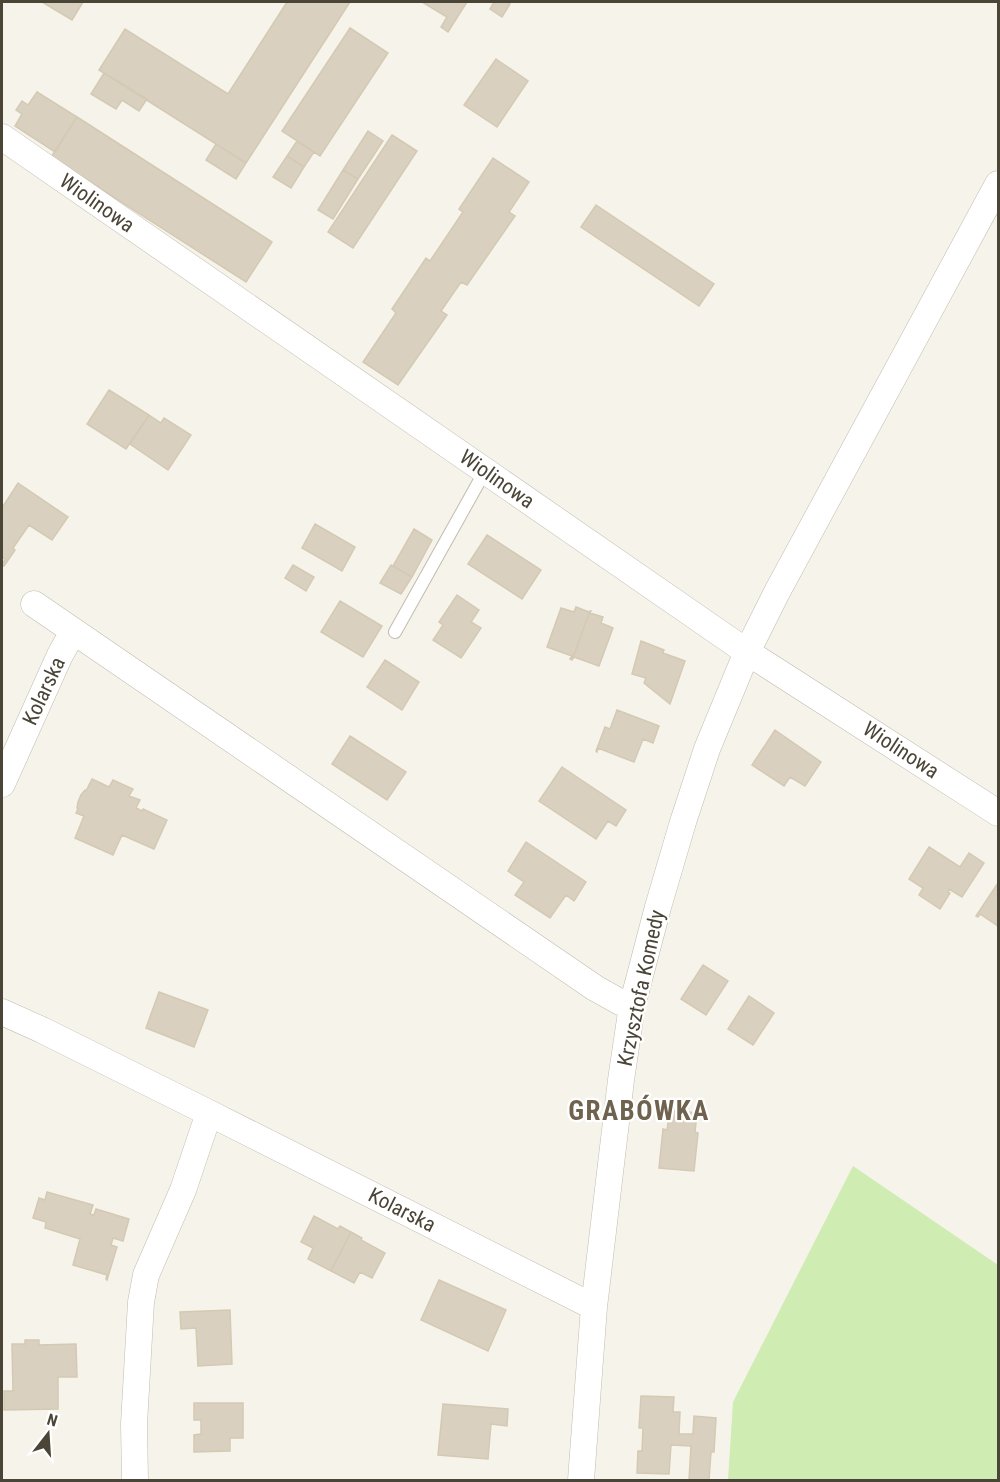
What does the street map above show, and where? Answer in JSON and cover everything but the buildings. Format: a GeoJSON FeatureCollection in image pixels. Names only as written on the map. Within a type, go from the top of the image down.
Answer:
{"type":"FeatureCollection","features":[{"type":"Feature","properties":{"kind":"street","name":"Wiolinowa"},"geometry":{"type":"LineString","coordinates":[[2,137],[747,652],[999,813]]}},
{"type":"Feature","properties":{"kind":"street","name":"Krzysztofa Komedy"},"geometry":{"type":"LineString","coordinates":[[581,1480],[594,1307],[621,1080],[633,1006],[658,907],[695,784],[747,652],[783,581],[999,184]]}},
{"type":"Feature","properties":{"kind":"street"},"geometry":{"type":"LineString","coordinates":[[34,604],[595,988],[620,1002],[633,1006]]}},
{"type":"Feature","properties":{"kind":"street","name":"Kolarska"},"geometry":{"type":"LineString","coordinates":[[2,783],[60,655],[74,632]]}},
{"type":"Feature","properties":{"kind":"street","name":"Kolarska"},"geometry":{"type":"LineString","coordinates":[[2,1012],[209,1113],[594,1307]]}},
{"type":"Feature","properties":{"kind":"street"},"geometry":{"type":"LineString","coordinates":[[135,1480],[134,1424],[141,1302],[146,1275],[183,1190],[209,1113]]}},
{"type":"Feature","properties":{"kind":"lane"},"geometry":{"type":"LineString","coordinates":[[395,632],[485,471]]}},
{"type":"Feature","properties":{"kind":"green space"},"geometry":{"type":"Polygon","coordinates":[[[853,1166],[998,1265],[998,1480],[728,1480],[733,1402],[853,1166]]]}},
{"type":"Feature","properties":{"kind":"district","name":"GRABÓWKA"},"geometry":{"type":"Point","coordinates":[639,1111]}}]}
